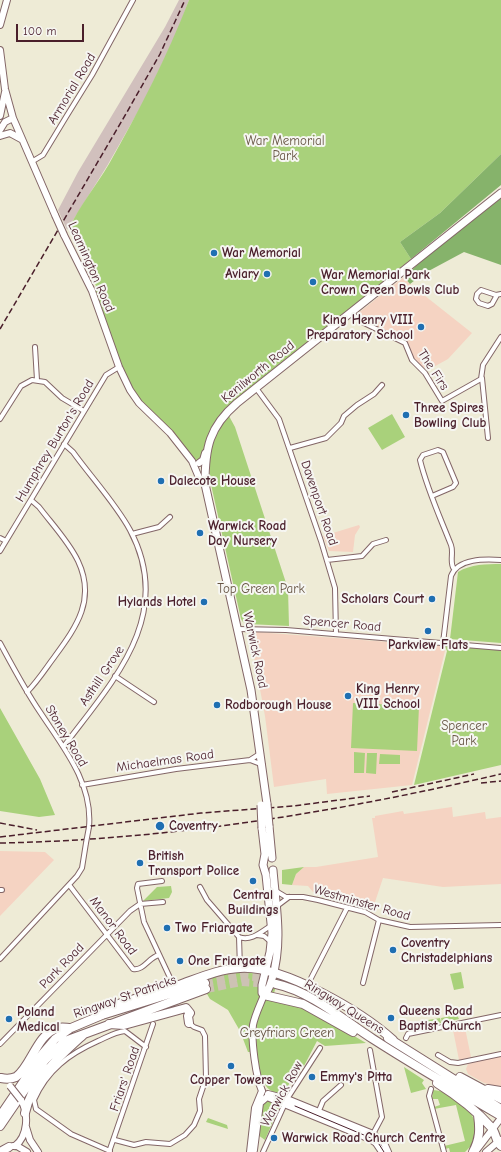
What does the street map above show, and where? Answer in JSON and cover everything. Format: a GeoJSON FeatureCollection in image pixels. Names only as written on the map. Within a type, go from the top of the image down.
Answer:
{"type":"FeatureCollection","features":[{"type":"Feature","properties":{"kind":"highway"},"geometry":{"type":"LineString","coordinates":[[102,1015],[107,1008],[170,985],[180,984],[211,974],[240,968],[307,986],[376,1024],[397,1042],[413,1048],[481,1089],[501,1099]]}},
{"type":"Feature","properties":{"kind":"highway","name":"Ringway Queens"},"geometry":{"type":"LineString","coordinates":[[273,976],[296,992],[314,1001],[391,1050],[501,1109]]}},
{"type":"Feature","properties":{"kind":"highway","name":"Ringway Queens"},"geometry":{"type":"LineString","coordinates":[[273,976],[300,987],[397,1042],[501,1117]]}},
{"type":"Feature","properties":{"kind":"highway","name":"Ringway St Patricks"},"geometry":{"type":"LineString","coordinates":[[205,986],[69,1038],[54,1050],[1,1121],[43,1053],[55,1039],[72,1028],[102,1015],[205,986]]}},
{"type":"Feature","properties":{"kind":"highway"},"geometry":{"type":"LineString","coordinates":[[264,996],[303,1004],[358,1035],[373,1039]]}},
{"type":"Feature","properties":{"kind":"highway"},"geometry":{"type":"LineString","coordinates":[[108,1024],[124,1025],[186,1008],[190,1013],[188,1016],[190,1023]]}},
{"type":"Feature","properties":{"kind":"highway"},"geometry":{"type":"LineString","coordinates":[[0,1078],[9,1079],[17,1076],[39,1044],[57,1028],[72,1028]]}},
{"type":"Feature","properties":{"kind":"highway"},"geometry":{"type":"LineString","coordinates":[[25,1113],[29,1097],[45,1073],[85,1033]]}},
{"type":"Feature","properties":{"kind":"highway"},"geometry":{"type":"LineString","coordinates":[[391,1050],[408,1065],[456,1095],[497,1129],[500,1142]]}},
{"type":"Feature","properties":{"kind":"highway"},"geometry":{"type":"LineString","coordinates":[[481,1089],[501,1092]]}},
{"type":"Feature","properties":{"kind":"highway"},"geometry":{"type":"LineString","coordinates":[[474,1152],[478,1144],[480,1132],[478,1114]]}},
{"type":"Feature","properties":{"kind":"main road"},"geometry":{"type":"LineString","coordinates":[[0,25],[2,13],[7,0]]}},
{"type":"Feature","properties":{"kind":"main road","name":"Leamington Road"},"geometry":{"type":"LineString","coordinates":[[0,50],[6,89],[13,118],[64,235],[92,291],[119,367],[131,392],[170,433],[192,461],[200,480],[205,484]]}},
{"type":"Feature","properties":{"kind":"main road"},"geometry":{"type":"LineString","coordinates":[[0,116],[6,89]]}},
{"type":"Feature","properties":{"kind":"main road"},"geometry":{"type":"LineString","coordinates":[[0,130],[5,122],[13,118]]}},
{"type":"Feature","properties":{"kind":"main road"},"geometry":{"type":"LineString","coordinates":[[0,136],[10,133],[19,137],[24,142]]}},
{"type":"Feature","properties":{"kind":"main road","name":"Kenilworth Road"},"geometry":{"type":"LineString","coordinates":[[202,465],[213,431],[220,419],[256,388],[500,196]]}},
{"type":"Feature","properties":{"kind":"main road"},"geometry":{"type":"LineString","coordinates":[[192,461],[202,465]]}},
{"type":"Feature","properties":{"kind":"main road","name":"Warwick Road"},"geometry":{"type":"LineString","coordinates":[[202,465],[255,709],[263,766],[265,827],[264,868],[271,925],[273,976]]}},
{"type":"Feature","properties":{"kind":"main road","name":"Warwick Road"},"geometry":{"type":"LineString","coordinates":[[252,1152],[256,1138],[258,1109],[264,1095],[259,1078],[253,1030],[256,1015],[264,996],[262,993],[262,985],[273,976],[278,948],[279,920],[273,870],[276,864],[272,858],[265,827]]}},
{"type":"Feature","properties":{"kind":"main road"},"geometry":{"type":"LineString","coordinates":[[264,860],[272,858]]}},
{"type":"Feature","properties":{"kind":"main road"},"geometry":{"type":"LineString","coordinates":[[264,868],[270,871],[273,870]]}},
{"type":"Feature","properties":{"kind":"main road"},"geometry":{"type":"LineString","coordinates":[[0,1078],[10,1086],[21,1100],[30,1140],[38,1152]]}},
{"type":"Feature","properties":{"kind":"main road"},"geometry":{"type":"LineString","coordinates":[[264,1095],[286,1102],[371,1137],[384,1143],[388,1152]]}},
{"type":"Feature","properties":{"kind":"main road"},"geometry":{"type":"LineString","coordinates":[[474,1152],[497,1129],[501,1117]]}},
{"type":"Feature","properties":{"kind":"main road"},"geometry":{"type":"LineString","coordinates":[[6,1148],[22,1139],[26,1125]]}},
{"type":"Feature","properties":{"kind":"main road"},"geometry":{"type":"LineString","coordinates":[[371,1137],[382,1152]]}},
{"type":"Feature","properties":{"kind":"main road"},"geometry":{"type":"LineString","coordinates":[[486,1152],[500,1142]]}},
{"type":"Feature","properties":{"kind":"main road"},"geometry":{"type":"LineString","coordinates":[[6,1148],[27,1152]]}},
{"type":"Feature","properties":{"kind":"street","name":"Armorial Road"},"geometry":{"type":"LineString","coordinates":[[33,161],[43,155],[66,118],[133,0]]}},
{"type":"Feature","properties":{"kind":"street"},"geometry":{"type":"LineString","coordinates":[[481,290],[499,295],[492,304],[488,306],[479,303],[476,299],[477,294],[481,290]]}},
{"type":"Feature","properties":{"kind":"street","name":"The Firs"},"geometry":{"type":"LineString","coordinates":[[351,313],[362,322],[405,343],[412,360],[425,373],[441,400],[458,393],[482,377]]}},
{"type":"Feature","properties":{"kind":"street"},"geometry":{"type":"LineString","coordinates":[[488,438],[482,377],[484,364],[501,337]]}},
{"type":"Feature","properties":{"kind":"street"},"geometry":{"type":"LineString","coordinates":[[35,347],[37,380]]}},
{"type":"Feature","properties":{"kind":"street","name":"Humphrey Burton's Road"},"geometry":{"type":"LineString","coordinates":[[0,551],[106,375],[119,367]]}},
{"type":"Feature","properties":{"kind":"street"},"geometry":{"type":"LineString","coordinates":[[0,419],[21,386],[29,381],[37,380],[46,382],[62,398],[84,411]]}},
{"type":"Feature","properties":{"kind":"street"},"geometry":{"type":"LineString","coordinates":[[290,448],[326,438],[341,423],[344,416],[374,394],[382,385]]}},
{"type":"Feature","properties":{"kind":"street","name":"Davenport Road"},"geometry":{"type":"LineString","coordinates":[[256,388],[278,417],[290,448],[327,560],[336,601],[336,634]]}},
{"type":"Feature","properties":{"kind":"street","name":"Asthill Grove"},"geometry":{"type":"LineString","coordinates":[[64,444],[73,452],[124,520],[132,534],[143,567],[144,610],[140,629],[133,647],[115,676],[64,746]]}},
{"type":"Feature","properties":{"kind":"street"},"geometry":{"type":"LineString","coordinates":[[432,496],[453,487],[456,483],[443,452],[438,450],[423,455],[420,460],[432,496],[452,548],[452,566],[454,569]]}},
{"type":"Feature","properties":{"kind":"street"},"geometry":{"type":"LineString","coordinates":[[27,692],[73,630],[81,615],[85,597],[83,576],[76,558],[39,506],[31,500]]}},
{"type":"Feature","properties":{"kind":"street"},"geometry":{"type":"LineString","coordinates":[[132,534],[159,528],[170,517]]}},
{"type":"Feature","properties":{"kind":"street"},"geometry":{"type":"LineString","coordinates":[[0,538],[6,541]]}},
{"type":"Feature","properties":{"kind":"street"},"geometry":{"type":"LineString","coordinates":[[327,560],[362,556],[373,544],[386,540]]}},
{"type":"Feature","properties":{"kind":"street"},"geometry":{"type":"LineString","coordinates":[[443,642],[451,576],[454,569],[466,563],[501,560],[501,554]]}},
{"type":"Feature","properties":{"kind":"street","name":"Spencer Road"},"geometry":{"type":"LineString","coordinates":[[238,628],[286,630],[501,648]]}},
{"type":"Feature","properties":{"kind":"street","name":"Stoney Road"},"geometry":{"type":"LineString","coordinates":[[0,643],[27,692],[64,746],[82,785],[90,813],[82,868],[70,886],[0,959]]}},
{"type":"Feature","properties":{"kind":"street"},"geometry":{"type":"LineString","coordinates":[[115,676],[154,702]]}},
{"type":"Feature","properties":{"kind":"street","name":"Michaelmas Road"},"geometry":{"type":"LineString","coordinates":[[82,785],[176,769],[250,760],[261,752]]}},
{"type":"Feature","properties":{"kind":"street"},"geometry":{"type":"LineString","coordinates":[[250,760],[263,766]]}},
{"type":"Feature","properties":{"kind":"street"},"geometry":{"type":"LineString","coordinates":[[162,881],[138,884],[144,922],[159,955],[170,985]]}},
{"type":"Feature","properties":{"kind":"street","name":"Manor Road"},"geometry":{"type":"LineString","coordinates":[[70,886],[131,967],[135,970],[138,969],[159,955]]}},
{"type":"Feature","properties":{"kind":"street"},"geometry":{"type":"LineString","coordinates":[[200,887],[207,900],[239,937],[240,968]]}},
{"type":"Feature","properties":{"kind":"street","name":"Westminster Road"},"geometry":{"type":"LineString","coordinates":[[275,891],[282,896],[303,896],[365,912],[379,920],[414,928],[501,925]]}},
{"type":"Feature","properties":{"kind":"street"},"geometry":{"type":"LineString","coordinates":[[277,907],[289,897]]}},
{"type":"Feature","properties":{"kind":"street"},"geometry":{"type":"LineString","coordinates":[[140,904],[163,902]]}},
{"type":"Feature","properties":{"kind":"street","name":"Park Road"},"geometry":{"type":"LineString","coordinates":[[0,1044],[130,911],[140,904]]}},
{"type":"Feature","properties":{"kind":"street"},"geometry":{"type":"LineString","coordinates":[[307,986],[347,908]]}},
{"type":"Feature","properties":{"kind":"street"},"geometry":{"type":"LineString","coordinates":[[239,937],[248,938],[256,935],[279,920]]}},
{"type":"Feature","properties":{"kind":"street"},"geometry":{"type":"LineString","coordinates":[[363,983],[379,920]]}},
{"type":"Feature","properties":{"kind":"street"},"geometry":{"type":"LineString","coordinates":[[256,935],[264,936],[271,942]]}},
{"type":"Feature","properties":{"kind":"street"},"geometry":{"type":"LineString","coordinates":[[406,1038],[408,1034],[501,1015]]}},
{"type":"Feature","properties":{"kind":"street"},"geometry":{"type":"LineString","coordinates":[[114,1140],[134,1145],[146,1142],[168,1144],[185,1135],[195,1123],[200,1110],[199,1098],[206,1078],[206,1052],[204,1032],[190,1023]]}},
{"type":"Feature","properties":{"kind":"street","name":"Friars' Road"},"geometry":{"type":"LineString","coordinates":[[110,1151],[153,1024]]}},
{"type":"Feature","properties":{"kind":"street"},"geometry":{"type":"LineString","coordinates":[[110,1151],[70,1134],[52,1122],[36,1109],[33,1104],[40,1089],[53,1071],[67,1057],[75,1052],[114,1034],[125,1032],[146,1048]]}},
{"type":"Feature","properties":{"kind":"street","name":"Warwick Row"},"geometry":{"type":"LineString","coordinates":[[263,1152],[286,1102],[320,1048]]}},
{"type":"Feature","properties":{"kind":"street"},"geometry":{"type":"LineString","coordinates":[[370,1050],[382,1117],[371,1137]]}},
{"type":"Feature","properties":{"kind":"street"},"geometry":{"type":"LineString","coordinates":[[438,1055],[450,1062],[458,1063],[501,1054]]}},
{"type":"Feature","properties":{"kind":"street"},"geometry":{"type":"LineString","coordinates":[[317,1115],[323,1101],[341,1085]]}},
{"type":"Feature","properties":{"kind":"street"},"geometry":{"type":"LineString","coordinates":[[431,1089],[429,1096],[444,1152]]}},
{"type":"Feature","properties":{"kind":"shaded area"},"geometry":{"type":"Polygon","coordinates":[[[179,0],[189,0],[176,35],[143,103],[107,166],[67,230],[58,210],[78,172],[165,27],[179,0]]]}},
{"type":"Feature","properties":{"kind":"shaded area","name":"King Henry VIII Preparatory School"},"geometry":{"type":"Polygon","coordinates":[[[404,277],[410,284],[472,333],[448,359],[428,370],[420,365],[414,358],[408,343],[405,340],[366,322],[357,314],[404,277]]]}},
{"type":"Feature","properties":{"kind":"shaded area"},"geometry":{"type":"Polygon","coordinates":[[[359,525],[360,527],[355,535],[353,552],[329,551],[323,536],[359,525]]]}},
{"type":"Feature","properties":{"kind":"shaded area","name":"King Henry VIII School"},"geometry":{"type":"Polygon","coordinates":[[[256,632],[442,646],[445,651],[412,785],[327,794],[326,779],[274,787],[265,716],[251,641],[253,634],[256,632]]]}},
{"type":"Feature","properties":{"kind":"shaded area"},"geometry":{"type":"Polygon","coordinates":[[[452,807],[453,817],[485,812],[486,819],[501,817],[501,884],[443,887],[383,878],[374,905],[370,909],[313,892],[308,886],[292,885],[296,874],[304,867],[316,867],[378,857],[372,818],[375,818],[375,816],[403,811],[404,814],[452,807]]]}},
{"type":"Feature","properties":{"kind":"shaded area"},"geometry":{"type":"Polygon","coordinates":[[[0,851],[45,852],[54,860],[0,916],[0,851]]]}},
{"type":"Feature","properties":{"kind":"shaded area"},"geometry":{"type":"Polygon","coordinates":[[[465,1028],[471,1057],[459,1060],[453,1030],[465,1028]]]}},
{"type":"Feature","properties":{"kind":"shaded area"},"geometry":{"type":"Polygon","coordinates":[[[501,1056],[501,1087],[484,1083],[468,1074],[466,1069],[468,1064],[501,1056]]]}},
{"type":"Feature","properties":{"kind":"green space","name":"War Memorial Park"},"geometry":{"type":"Polygon","coordinates":[[[189,0],[501,0],[501,154],[440,213],[400,242],[411,259],[227,412],[199,463],[195,462],[131,392],[92,291],[96,286],[69,229],[109,164],[142,104],[162,63],[189,0]]]}},
{"type":"Feature","properties":{"kind":"green space"},"geometry":{"type":"Polygon","coordinates":[[[501,154],[501,185],[411,259],[400,242],[440,213],[501,154]]]}},
{"type":"Feature","properties":{"kind":"green space"},"geometry":{"type":"Polygon","coordinates":[[[501,198],[501,265],[464,252],[423,274],[410,284],[404,277],[442,242],[501,198]]]}},
{"type":"Feature","properties":{"kind":"green space"},"geometry":{"type":"Polygon","coordinates":[[[392,414],[405,437],[382,450],[368,428],[392,414]]]}},
{"type":"Feature","properties":{"kind":"green space","name":"Top Green Park"},"geometry":{"type":"Polygon","coordinates":[[[229,416],[235,427],[288,589],[289,626],[248,624],[243,622],[241,619],[210,480],[212,446],[218,430],[229,416]]]}},
{"type":"Feature","properties":{"kind":"green space"},"geometry":{"type":"Polygon","coordinates":[[[484,564],[501,564],[501,643],[450,639],[458,572],[473,566],[484,564]]]}},
{"type":"Feature","properties":{"kind":"green space","name":"Spencer Park"},"geometry":{"type":"Polygon","coordinates":[[[443,643],[501,648],[501,765],[414,785],[447,651],[443,643]]]}},
{"type":"Feature","properties":{"kind":"green space"},"geometry":{"type":"Polygon","coordinates":[[[353,703],[419,706],[417,751],[351,748],[353,703]]]}},
{"type":"Feature","properties":{"kind":"green space"},"geometry":{"type":"Polygon","coordinates":[[[0,708],[40,779],[55,815],[39,817],[0,811],[0,708]]]}},
{"type":"Feature","properties":{"kind":"green space"},"geometry":{"type":"Polygon","coordinates":[[[354,752],[365,753],[364,773],[354,773],[354,752]]]}},
{"type":"Feature","properties":{"kind":"green space"},"geometry":{"type":"Polygon","coordinates":[[[367,753],[377,753],[376,774],[366,773],[367,753]]]}},
{"type":"Feature","properties":{"kind":"green space"},"geometry":{"type":"Polygon","coordinates":[[[380,754],[400,755],[400,764],[379,764],[380,754]]]}},
{"type":"Feature","properties":{"kind":"green space"},"geometry":{"type":"Polygon","coordinates":[[[304,867],[296,874],[292,885],[282,884],[282,870],[304,867]]]}},
{"type":"Feature","properties":{"kind":"green space"},"geometry":{"type":"Polygon","coordinates":[[[171,886],[172,892],[169,898],[143,901],[157,887],[171,886]]]}},
{"type":"Feature","properties":{"kind":"green space","name":"Greyfriars Green"},"geometry":{"type":"Polygon","coordinates":[[[240,971],[279,975],[273,997],[305,1007],[366,1043],[325,1046],[317,1041],[304,1066],[290,1073],[291,1079],[284,1096],[275,1093],[270,1090],[262,1078],[256,1042],[257,1027],[251,1024],[250,1052],[248,1052],[240,1031],[228,1010],[210,999],[207,994],[204,980],[240,971]]]}},
{"type":"Feature","properties":{"kind":"green space"},"geometry":{"type":"Polygon","coordinates":[[[461,972],[464,988],[454,990],[450,974],[461,972]]]}},
{"type":"Feature","properties":{"kind":"green space"},"geometry":{"type":"Polygon","coordinates":[[[457,1015],[459,1019],[442,1023],[441,1018],[457,1015]]]}},
{"type":"Feature","properties":{"kind":"green space"},"geometry":{"type":"Polygon","coordinates":[[[440,1018],[441,1023],[424,1027],[422,1021],[440,1018]]]}},
{"type":"Feature","properties":{"kind":"green space"},"geometry":{"type":"Polygon","coordinates":[[[404,1067],[424,1080],[422,1083],[426,1089],[411,1093],[404,1067]]]}},
{"type":"Feature","properties":{"kind":"green space"},"geometry":{"type":"Polygon","coordinates":[[[433,1090],[441,1091],[457,1099],[470,1112],[476,1128],[476,1137],[472,1145],[465,1152],[450,1152],[449,1148],[445,1149],[444,1146],[465,1141],[456,1105],[434,1109],[434,1107],[440,1105],[438,1099],[432,1099],[433,1090]]]}},
{"type":"Feature","properties":{"kind":"green space"},"geometry":{"type":"Polygon","coordinates":[[[267,1099],[280,1105],[265,1140],[258,1135],[261,1105],[267,1099]]]}},
{"type":"Feature","properties":{"kind":"green space"},"geometry":{"type":"Polygon","coordinates":[[[208,1118],[227,1125],[228,1129],[206,1122],[208,1118]]]}},
{"type":"Feature","properties":{"kind":"tunnel"},"geometry":{"type":"LineString","coordinates":[[205,983],[242,976],[277,979]]}},
{"type":"Feature","properties":{"kind":"tunnel"},"geometry":{"type":"LineString","coordinates":[[206,989],[242,982],[276,984]]}},
{"type":"Feature","properties":{"kind":"tram line"},"geometry":{"type":"LineString","coordinates":[[295,1106],[377,1141],[384,1152]]}},
{"type":"Feature","properties":{"kind":"railway"},"geometry":{"type":"LineString","coordinates":[[0,329],[160,54],[185,0]]}},
{"type":"Feature","properties":{"kind":"railway"},"geometry":{"type":"LineString","coordinates":[[392,792],[474,774]]}},
{"type":"Feature","properties":{"kind":"railway"},"geometry":{"type":"LineString","coordinates":[[0,843],[63,841],[126,836],[252,822],[378,800],[501,774]]}},
{"type":"Feature","properties":{"kind":"railway"},"geometry":{"type":"LineString","coordinates":[[481,783],[501,781]]}},
{"type":"Feature","properties":{"kind":"railway"},"geometry":{"type":"LineString","coordinates":[[0,837],[201,813],[293,806],[370,796]]}},
{"type":"Feature","properties":{"kind":"railway"},"geometry":{"type":"LineString","coordinates":[[0,823],[37,830]]}},
{"type":"Feature","properties":{"kind":"place","name":"War Memorial"},"geometry":{"type":"Point","coordinates":[214,253]}},
{"type":"Feature","properties":{"kind":"place","name":"Aviary"},"geometry":{"type":"Point","coordinates":[267,274]}},
{"type":"Feature","properties":{"kind":"place","name":"War Memorial Park Crown Green Bowls Club"},"geometry":{"type":"Point","coordinates":[313,282]}},
{"type":"Feature","properties":{"kind":"place","name":"King Henry VIII Preparatory School"},"geometry":{"type":"Point","coordinates":[421,327]}},
{"type":"Feature","properties":{"kind":"place","name":"Three Spires Bowling Club"},"geometry":{"type":"Point","coordinates":[406,415]}},
{"type":"Feature","properties":{"kind":"place","name":"Dalecote House"},"geometry":{"type":"Point","coordinates":[161,481]}},
{"type":"Feature","properties":{"kind":"place","name":"Warwick Road Day Nursery"},"geometry":{"type":"Point","coordinates":[200,533]}},
{"type":"Feature","properties":{"kind":"place","name":"Scholars Court"},"geometry":{"type":"Point","coordinates":[432,599]}},
{"type":"Feature","properties":{"kind":"place","name":"Hylands Hotel"},"geometry":{"type":"Point","coordinates":[204,602]}},
{"type":"Feature","properties":{"kind":"place","name":"Parkview Flats"},"geometry":{"type":"Point","coordinates":[428,631]}},
{"type":"Feature","properties":{"kind":"place","name":"King Henry VIII School"},"geometry":{"type":"Point","coordinates":[348,696]}},
{"type":"Feature","properties":{"kind":"place","name":"Rodborough House"},"geometry":{"type":"Point","coordinates":[217,705]}},
{"type":"Feature","properties":{"kind":"place","name":"Coventry"},"geometry":{"type":"Point","coordinates":[160,826]}},
{"type":"Feature","properties":{"kind":"place","name":"British Transport Police"},"geometry":{"type":"Point","coordinates":[140,863]}},
{"type":"Feature","properties":{"kind":"place","name":"Central Buildings"},"geometry":{"type":"Point","coordinates":[253,881]}},
{"type":"Feature","properties":{"kind":"place","name":"Two Friargate"},"geometry":{"type":"Point","coordinates":[167,928]}},
{"type":"Feature","properties":{"kind":"place","name":"Coventry Christadelphians"},"geometry":{"type":"Point","coordinates":[393,950]}},
{"type":"Feature","properties":{"kind":"place","name":"One Friargate"},"geometry":{"type":"Point","coordinates":[180,961]}},
{"type":"Feature","properties":{"kind":"place","name":"Queens Road Baptist Church"},"geometry":{"type":"Point","coordinates":[391,1018]}},
{"type":"Feature","properties":{"kind":"place","name":"Poland Medical"},"geometry":{"type":"Point","coordinates":[9,1019]}},
{"type":"Feature","properties":{"kind":"place","name":"Copper Towers"},"geometry":{"type":"Point","coordinates":[231,1066]}},
{"type":"Feature","properties":{"kind":"place","name":"Emmy's Pitta"},"geometry":{"type":"Point","coordinates":[312,1077]}},
{"type":"Feature","properties":{"kind":"place","name":"Warwick Road Church Centre"},"geometry":{"type":"Point","coordinates":[274,1138]}}]}
